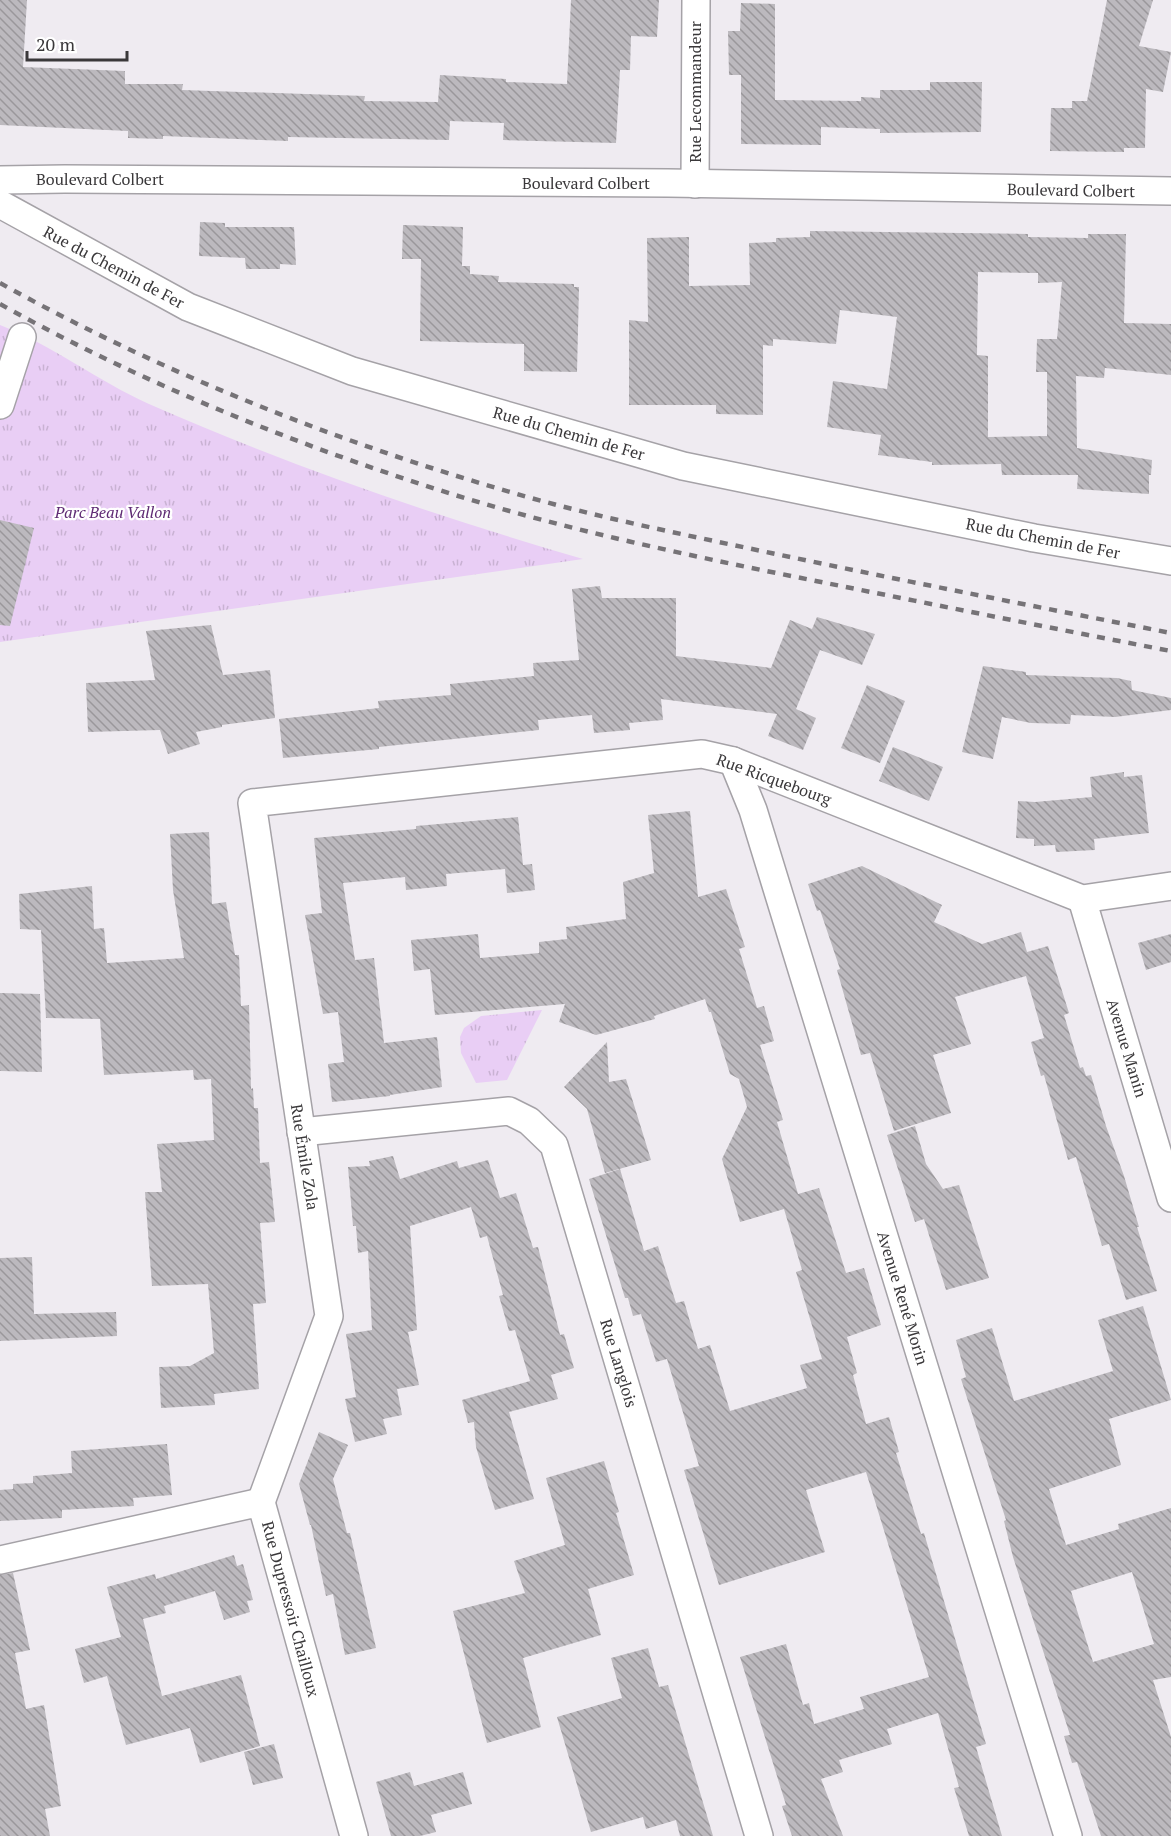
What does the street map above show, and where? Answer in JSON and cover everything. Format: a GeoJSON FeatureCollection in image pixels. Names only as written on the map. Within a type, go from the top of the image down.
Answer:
{"type":"FeatureCollection","features":[{"type":"Feature","properties":{"kind":"street","name":"Rue Lecommandeur"},"geometry":{"type":"LineString","coordinates":[[694,184],[696,0]]}},
{"type":"Feature","properties":{"kind":"street","name":"Boulevard Colbert"},"geometry":{"type":"LineString","coordinates":[[0,180],[694,184],[1171,191]]}},
{"type":"Feature","properties":{"kind":"street","name":"Rue du Chemin de Fer"},"geometry":{"type":"LineString","coordinates":[[0,204],[188,307],[352,370],[683,466],[1035,538],[1171,561]]}},
{"type":"Feature","properties":{"kind":"street"},"geometry":{"type":"LineString","coordinates":[[0,405],[22,337]]}},
{"type":"Feature","properties":{"kind":"street","name":"Rue Ricquebourg"},"geometry":{"type":"LineString","coordinates":[[252,803],[702,754],[733,761],[1082,898],[1171,886]]}},
{"type":"Feature","properties":{"kind":"street","name":"Avenue René Morin"},"geometry":{"type":"LineString","coordinates":[[733,761],[753,810],[1068,1836]]}},
{"type":"Feature","properties":{"kind":"street","name":"Rue Émile Zola"},"geometry":{"type":"LineString","coordinates":[[252,803],[329,1316],[261,1502]]}},
{"type":"Feature","properties":{"kind":"street","name":"Avenue Manin"},"geometry":{"type":"LineString","coordinates":[[1082,898],[1171,1198]]}},
{"type":"Feature","properties":{"kind":"street","name":"Rue Langlois"},"geometry":{"type":"LineString","coordinates":[[301,1132],[508,1111],[529,1120],[554,1145],[759,1836]]}},
{"type":"Feature","properties":{"kind":"street","name":"Rue Dupressoir Chailloux"},"geometry":{"type":"LineString","coordinates":[[0,1560],[261,1502],[354,1836]]}},
{"type":"Feature","properties":{"kind":"green space","name":"Parc Beau Vallon"},"geometry":{"type":"Polygon","coordinates":[[[0,325],[38,343],[130,395],[202,427],[363,489],[583,559],[0,642],[0,325]]]}},
{"type":"Feature","properties":{"kind":"green space"},"geometry":{"type":"Polygon","coordinates":[[[542,1010],[507,1080],[476,1083],[461,1053],[460,1037],[464,1028],[481,1016],[542,1010]]]}},
{"type":"Feature","properties":{"kind":"building"},"geometry":{"type":"Polygon","coordinates":[[[0,0],[27,0],[23,67],[125,71],[125,84],[183,84],[182,90],[365,96],[364,101],[438,102],[440,75],[506,79],[506,82],[567,84],[571,0],[659,0],[657,37],[631,36],[630,70],[620,70],[616,143],[503,140],[504,123],[450,121],[449,140],[288,137],[288,141],[163,136],[163,139],[128,138],[128,131],[0,125],[0,0]]]}},
{"type":"Feature","properties":{"kind":"building"},"geometry":{"type":"Polygon","coordinates":[[[1107,0],[1153,0],[1139,46],[1171,52],[1163,92],[1146,89],[1145,148],[1124,148],[1124,152],[1050,151],[1051,108],[1072,108],[1072,101],[1087,101],[1107,0]]]}},
{"type":"Feature","properties":{"kind":"building"},"geometry":{"type":"Polygon","coordinates":[[[741,3],[775,4],[775,100],[861,101],[861,97],[880,98],[880,90],[930,90],[930,82],[982,82],[981,132],[880,133],[880,129],[821,127],[821,145],[741,144],[741,75],[729,75],[728,31],[740,31],[741,3]]]}},
{"type":"Feature","properties":{"kind":"building"},"geometry":{"type":"Polygon","coordinates":[[[200,222],[225,223],[225,227],[294,227],[296,265],[280,264],[280,269],[246,269],[245,258],[199,256],[200,222]]]}},
{"type":"Feature","properties":{"kind":"building"},"geometry":{"type":"Polygon","coordinates":[[[403,225],[463,227],[462,266],[470,266],[470,274],[499,276],[498,282],[574,284],[574,287],[579,287],[577,372],[524,371],[524,344],[420,341],[421,259],[402,259],[403,225]]]}},
{"type":"Feature","properties":{"kind":"building"},"geometry":{"type":"Polygon","coordinates":[[[810,231],[1028,234],[1028,237],[1088,238],[1088,234],[1126,234],[1124,323],[1171,324],[1171,375],[1105,368],[1104,378],[1076,376],[1077,448],[1152,460],[1149,494],[1077,489],[1078,475],[1002,475],[1001,464],[932,465],[932,462],[878,455],[881,435],[827,427],[833,381],[887,389],[897,317],[840,310],[836,344],[773,339],[773,346],[763,345],[763,415],[716,414],[716,405],[629,405],[629,320],[648,322],[647,238],[689,237],[689,286],[750,285],[749,243],[776,242],[776,238],[810,237],[810,231]],[[978,272],[977,355],[988,356],[988,437],[1047,436],[1047,372],[1036,372],[1037,339],[1057,339],[1062,282],[1038,283],[1038,273],[978,272]]]}},
{"type":"Feature","properties":{"kind":"building"},"geometry":{"type":"Polygon","coordinates":[[[0,520],[34,528],[10,626],[0,625],[0,520]]]}},
{"type":"Feature","properties":{"kind":"building"},"geometry":{"type":"Polygon","coordinates":[[[600,586],[602,598],[676,598],[676,656],[771,668],[790,620],[812,629],[817,617],[875,634],[862,665],[820,650],[796,709],[816,718],[803,750],[768,736],[777,714],[661,699],[663,720],[629,723],[630,730],[594,733],[592,715],[538,720],[539,730],[283,758],[279,719],[379,708],[378,701],[451,695],[450,684],[534,676],[533,663],[579,660],[572,589],[600,586]]]}},
{"type":"Feature","properties":{"kind":"building"},"geometry":{"type":"Polygon","coordinates":[[[211,625],[223,675],[270,670],[275,718],[222,725],[222,727],[196,732],[200,744],[168,754],[160,730],[88,732],[86,683],[155,680],[146,631],[211,625]]]}},
{"type":"Feature","properties":{"kind":"building"},"geometry":{"type":"Polygon","coordinates":[[[983,666],[1026,672],[1026,675],[1117,678],[1131,681],[1132,690],[1171,698],[1171,710],[1115,717],[1071,715],[1070,724],[1031,723],[1002,717],[993,759],[962,752],[983,666]]]}},
{"type":"Feature","properties":{"kind":"building"},"geometry":{"type":"Polygon","coordinates":[[[867,685],[905,701],[880,763],[841,748],[867,685]]]}},
{"type":"Feature","properties":{"kind":"building"},"geometry":{"type":"Polygon","coordinates":[[[893,747],[943,767],[929,801],[879,781],[893,747]]]}},
{"type":"Feature","properties":{"kind":"building"},"geometry":{"type":"Polygon","coordinates":[[[1124,772],[1124,777],[1142,775],[1149,833],[1094,839],[1095,850],[1056,852],[1055,845],[1034,846],[1034,839],[1016,838],[1018,801],[1035,802],[1092,797],[1090,777],[1124,772]]]}},
{"type":"Feature","properties":{"kind":"building"},"geometry":{"type":"Polygon","coordinates":[[[690,811],[698,897],[726,889],[745,947],[739,949],[757,1008],[764,1006],[774,1041],[760,1045],[783,1120],[777,1122],[798,1194],[819,1188],[846,1273],[864,1268],[881,1325],[847,1337],[857,1373],[853,1375],[866,1424],[889,1417],[899,1452],[896,1453],[921,1534],[924,1533],[986,1744],[976,1747],[1002,1836],[969,1836],[954,1788],[959,1787],[938,1713],[887,1729],[892,1744],[839,1760],[843,1772],[821,1779],[843,1836],[792,1836],[782,1806],[786,1805],[740,1657],[786,1644],[803,1705],[809,1703],[814,1724],[864,1709],[860,1697],[929,1677],[866,1472],[806,1490],[825,1552],[719,1585],[684,1470],[699,1466],[667,1359],[656,1362],[641,1314],[633,1316],[628,1298],[625,1298],[589,1179],[620,1169],[644,1251],[658,1246],[676,1303],[684,1301],[698,1349],[710,1345],[730,1411],[807,1388],[800,1365],[822,1359],[796,1272],[802,1270],[784,1209],[740,1222],[722,1159],[747,1107],[739,1079],[730,1074],[705,999],[654,1016],[655,1019],[596,1035],[559,1022],[565,1004],[435,1015],[430,969],[414,971],[411,940],[478,934],[480,958],[539,953],[539,942],[567,939],[566,927],[626,919],[623,882],[654,873],[648,815],[690,811]]]}},
{"type":"Feature","properties":{"kind":"building"},"geometry":{"type":"Polygon","coordinates":[[[518,817],[523,865],[532,864],[535,890],[507,893],[505,869],[446,874],[447,886],[406,890],[405,877],[343,883],[355,960],[374,958],[384,1043],[437,1037],[442,1087],[390,1096],[332,1102],[328,1064],[344,1062],[338,1012],[323,1014],[305,915],[322,913],[314,838],[518,817]]]}},
{"type":"Feature","properties":{"kind":"building"},"geometry":{"type":"Polygon","coordinates":[[[209,832],[212,904],[226,902],[235,955],[239,955],[241,1006],[249,1005],[251,1089],[253,1088],[254,1108],[258,1108],[260,1163],[269,1162],[275,1222],[260,1223],[266,1303],[253,1304],[259,1389],[214,1394],[215,1405],[161,1408],[159,1367],[190,1366],[214,1353],[208,1284],[152,1286],[145,1192],[162,1192],[157,1144],[214,1140],[211,1079],[194,1080],[193,1070],[104,1075],[100,1019],[46,1018],[41,930],[20,929],[19,894],[92,886],[94,929],[104,928],[107,963],[184,958],[173,890],[170,834],[209,832]]]}},
{"type":"Feature","properties":{"kind":"building"},"geometry":{"type":"Polygon","coordinates":[[[862,866],[942,905],[934,922],[982,944],[1021,932],[1027,952],[1048,946],[1069,1013],[1064,1015],[1080,1068],[1083,1067],[1086,1076],[1091,1075],[1124,1176],[1157,1291],[1126,1300],[1109,1244],[1102,1246],[1076,1157],[1068,1160],[1044,1075],[1041,1076],[1031,1042],[1044,1038],[1026,976],[955,997],[971,1044],[933,1055],[951,1113],[894,1131],[870,1053],[861,1055],[837,970],[840,969],[820,910],[817,911],[808,884],[862,866]]]}},
{"type":"Feature","properties":{"kind":"building"},"geometry":{"type":"Polygon","coordinates":[[[1171,934],[1171,962],[1146,970],[1138,943],[1171,934]]]}},
{"type":"Feature","properties":{"kind":"building"},"geometry":{"type":"Polygon","coordinates":[[[0,993],[40,994],[42,1072],[0,1071],[0,993]]]}},
{"type":"Feature","properties":{"kind":"building"},"geometry":{"type":"Polygon","coordinates":[[[607,1042],[609,1082],[626,1079],[651,1160],[605,1173],[587,1109],[564,1087],[607,1042]]]}},
{"type":"Feature","properties":{"kind":"building"},"geometry":{"type":"Polygon","coordinates":[[[915,1126],[926,1164],[943,1189],[959,1185],[989,1278],[946,1290],[924,1219],[915,1222],[887,1135],[915,1126]]]}},
{"type":"Feature","properties":{"kind":"building"},"geometry":{"type":"Polygon","coordinates":[[[393,1156],[400,1179],[457,1161],[459,1168],[488,1160],[500,1198],[516,1193],[533,1248],[538,1247],[560,1335],[564,1334],[574,1368],[551,1375],[558,1399],[509,1412],[534,1499],[495,1510],[476,1447],[474,1422],[468,1423],[462,1400],[530,1381],[515,1330],[509,1331],[499,1296],[503,1295],[487,1236],[480,1238],[471,1207],[410,1226],[417,1330],[408,1332],[419,1385],[397,1389],[402,1415],[383,1419],[387,1434],[355,1442],[345,1399],[356,1397],[346,1334],[372,1330],[368,1251],[358,1253],[356,1226],[353,1226],[348,1167],[370,1166],[369,1161],[393,1156]]]}},
{"type":"Feature","properties":{"kind":"building"},"geometry":{"type":"Polygon","coordinates":[[[32,1257],[34,1314],[116,1312],[117,1336],[0,1341],[0,1258],[32,1257]]]}},
{"type":"Feature","properties":{"kind":"building"},"geometry":{"type":"Polygon","coordinates":[[[1143,1306],[1171,1400],[1109,1419],[1121,1465],[1049,1489],[1066,1545],[1119,1529],[1118,1524],[1171,1508],[1171,1677],[1153,1680],[1171,1737],[1171,1836],[1101,1836],[1077,1762],[1072,1763],[1064,1736],[1070,1735],[1013,1557],[1004,1521],[1006,1520],[961,1379],[966,1377],[956,1340],[992,1328],[1014,1401],[1113,1371],[1098,1320],[1143,1306]],[[1132,1572],[1071,1591],[1093,1662],[1154,1644],[1132,1572]]]}},
{"type":"Feature","properties":{"kind":"building"},"geometry":{"type":"Polygon","coordinates":[[[319,1432],[348,1445],[333,1479],[347,1533],[350,1533],[376,1648],[345,1655],[333,1594],[326,1596],[311,1525],[299,1484],[319,1432]]]}},
{"type":"Feature","properties":{"kind":"building"},"geometry":{"type":"Polygon","coordinates":[[[167,1444],[172,1495],[133,1498],[134,1506],[62,1510],[62,1518],[0,1521],[0,1490],[13,1489],[13,1484],[33,1483],[33,1476],[72,1473],[71,1451],[167,1444]]]}},
{"type":"Feature","properties":{"kind":"building"},"geometry":{"type":"Polygon","coordinates":[[[604,1461],[634,1575],[588,1589],[601,1635],[523,1658],[541,1727],[487,1743],[453,1611],[525,1593],[514,1561],[565,1545],[546,1478],[604,1461]]]}},
{"type":"Feature","properties":{"kind":"building"},"geometry":{"type":"Polygon","coordinates":[[[234,1555],[237,1566],[243,1564],[253,1600],[247,1601],[250,1612],[224,1620],[215,1591],[164,1606],[166,1613],[143,1619],[162,1696],[241,1675],[260,1746],[200,1763],[190,1728],[126,1745],[107,1676],[84,1683],[75,1649],[121,1637],[107,1587],[155,1574],[156,1579],[234,1555]]]}},
{"type":"Feature","properties":{"kind":"building"},"geometry":{"type":"Polygon","coordinates":[[[13,1573],[30,1650],[15,1653],[26,1709],[44,1705],[61,1806],[45,1809],[50,1836],[0,1836],[0,1575],[13,1573]]]}},
{"type":"Feature","properties":{"kind":"building"},"geometry":{"type":"Polygon","coordinates":[[[648,1648],[659,1687],[668,1685],[713,1836],[680,1836],[676,1820],[646,1829],[643,1817],[591,1832],[557,1717],[622,1698],[611,1658],[648,1648]]]}},
{"type":"Feature","properties":{"kind":"building"},"geometry":{"type":"Polygon","coordinates":[[[274,1744],[283,1778],[253,1785],[244,1752],[274,1744]]]}},
{"type":"Feature","properties":{"kind":"building"},"geometry":{"type":"Polygon","coordinates":[[[410,1772],[414,1786],[463,1772],[472,1804],[431,1815],[436,1832],[420,1836],[391,1836],[376,1782],[410,1772]]]}},
{"type":"Feature","properties":{"kind":"railway"},"geometry":{"type":"LineString","coordinates":[[0,283],[128,349],[259,406],[326,432],[462,478],[561,506],[651,527],[871,574],[1171,633]]}},
{"type":"Feature","properties":{"kind":"railway"},"geometry":{"type":"LineString","coordinates":[[0,304],[105,359],[269,430],[324,451],[488,505],[592,533],[698,557],[1171,651]]}}]}
